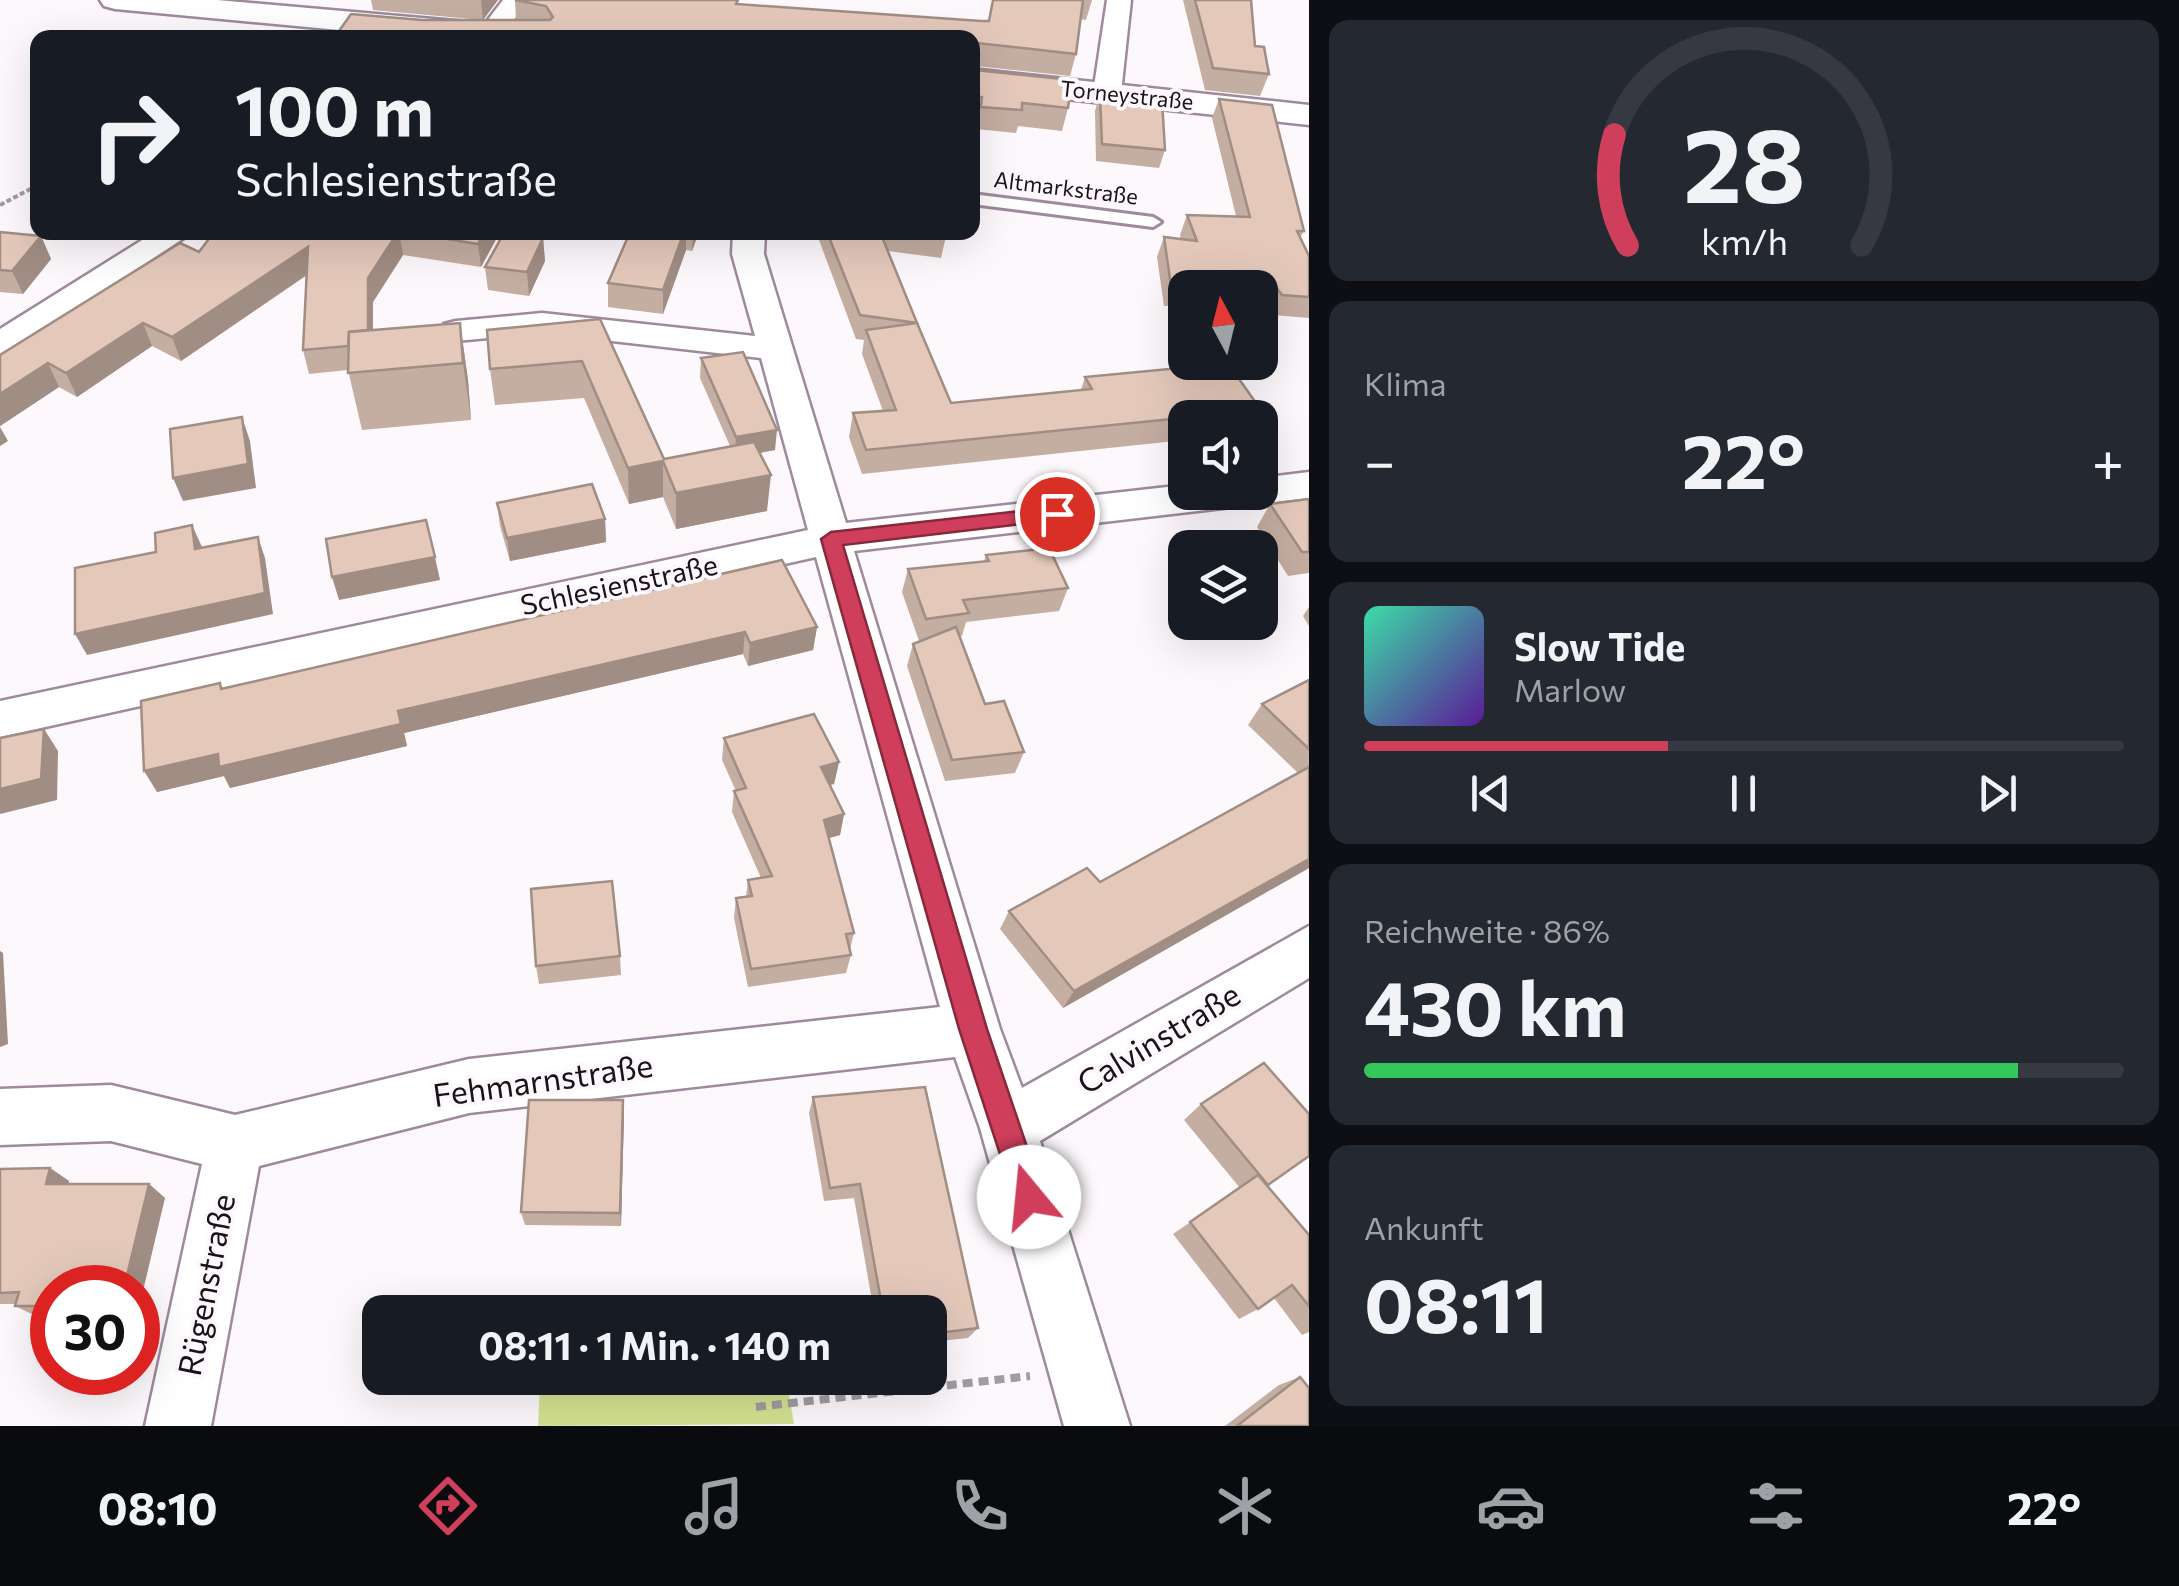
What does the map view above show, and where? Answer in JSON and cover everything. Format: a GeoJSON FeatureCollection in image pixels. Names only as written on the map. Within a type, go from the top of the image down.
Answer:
{"type":"FeatureCollection","features":[{"type":"Feature","properties":{"kind":"street"},"geometry":{"type":"LineString","coordinates":[[115,0],[428,30]]}},
{"type":"Feature","properties":{"kind":"street"},"geometry":{"type":"LineString","coordinates":[[494,30],[516,0]]}},
{"type":"Feature","properties":{"kind":"street"},"geometry":{"type":"LineString","coordinates":[[1107,93],[1118,0]]}},
{"type":"Feature","properties":{"kind":"street","name":"Torneystraße"},"geometry":{"type":"LineString","coordinates":[[980,80],[1300,117]]}},
{"type":"Feature","properties":{"kind":"street"},"geometry":{"type":"LineString","coordinates":[[0,344],[165,240]]}},
{"type":"Feature","properties":{"kind":"street"},"geometry":{"type":"LineString","coordinates":[[748,240],[748,254],[973,1029],[1008,1128],[1097,1426]]}},
{"type":"Feature","properties":{"kind":"street"},"geometry":{"type":"LineString","coordinates":[[456,331],[542,323],[776,348]]}},
{"type":"Feature","properties":{"kind":"street"},"geometry":{"type":"LineString","coordinates":[[1278,489],[1309,485]]}},
{"type":"Feature","properties":{"kind":"street","name":"Schlesienstraße"},"geometry":{"type":"LineString","coordinates":[[0,719],[831,539],[1168,501]]}},
{"type":"Feature","properties":{"kind":"street","name":"Calvinstraße"},"geometry":{"type":"LineString","coordinates":[[1008,1128],[1309,950]]}},
{"type":"Feature","properties":{"kind":"street","name":"Fehmarnstraße"},"geometry":{"type":"LineString","coordinates":[[0,1117],[111,1113],[235,1144],[469,1086],[973,1029]]}},
{"type":"Feature","properties":{"kind":"street","name":"Rügenstraße"},"geometry":{"type":"LineString","coordinates":[[178,1426],[235,1144]]}},
{"type":"Feature","properties":{"kind":"lane","name":"Altmarkstraße"},"geometry":{"type":"LineString","coordinates":[[980,200],[1153,222]]}},
{"type":"Feature","properties":{"kind":"path"},"geometry":{"type":"LineString","coordinates":[[0,205],[30,188]]}},
{"type":"Feature","properties":{"kind":"path"},"geometry":{"type":"LineString","coordinates":[[756,1407],[1080,1370]]}},
{"type":"Feature","properties":{"kind":"green space"},"geometry":{"type":"Polygon","coordinates":[[[540,1395],[789,1395],[794,1424],[538,1426],[540,1395]]]}},
{"type":"Feature","properties":{"kind":"building"},"geometry":{"type":"Polygon","coordinates":[[[515,0],[738,0],[736,4],[989,21],[993,0],[1083,0],[1076,54],[980,43],[980,30],[340,30],[351,14],[422,20],[550,20],[553,17],[546,6],[515,0]]]}},
{"type":"Feature","properties":{"kind":"building"},"geometry":{"type":"Polygon","coordinates":[[[1195,0],[1251,0],[1255,46],[1264,47],[1269,74],[1213,68],[1195,0]]]}},
{"type":"Feature","properties":{"kind":"building"},"geometry":{"type":"Polygon","coordinates":[[[980,70],[1072,80],[1068,108],[1022,103],[1022,110],[981,107],[980,70]]]}},
{"type":"Feature","properties":{"kind":"building"},"geometry":{"type":"Polygon","coordinates":[[[1100,94],[1162,100],[1165,150],[1102,144],[1100,94]]]}},
{"type":"Feature","properties":{"kind":"building"},"geometry":{"type":"Polygon","coordinates":[[[1219,99],[1272,105],[1304,231],[1297,231],[1309,256],[1309,297],[1282,295],[1278,290],[1278,270],[1169,270],[1164,237],[1197,241],[1187,215],[1250,217],[1219,99]]]}},
{"type":"Feature","properties":{"kind":"building"},"geometry":{"type":"Polygon","coordinates":[[[0,232],[30,235],[30,240],[38,240],[12,271],[0,270],[0,232]]]}},
{"type":"Feature","properties":{"kind":"building"},"geometry":{"type":"Polygon","coordinates":[[[208,240],[393,240],[368,278],[368,330],[349,332],[348,346],[303,350],[308,247],[172,337],[143,323],[66,373],[48,363],[0,394],[0,355],[180,243],[199,252],[208,240]]]}},
{"type":"Feature","properties":{"kind":"building"},"geometry":{"type":"Polygon","coordinates":[[[500,240],[542,240],[527,272],[485,267],[500,240]]]}},
{"type":"Feature","properties":{"kind":"building"},"geometry":{"type":"Polygon","coordinates":[[[627,240],[681,240],[663,290],[608,283],[627,240]]]}},
{"type":"Feature","properties":{"kind":"building"},"geometry":{"type":"Polygon","coordinates":[[[830,240],[883,240],[917,323],[860,315],[830,240]]]}},
{"type":"Feature","properties":{"kind":"building"},"geometry":{"type":"Polygon","coordinates":[[[600,319],[664,459],[754,442],[771,475],[676,493],[663,461],[628,468],[582,361],[490,369],[487,330],[600,319]]]}},
{"type":"Feature","properties":{"kind":"building"},"geometry":{"type":"Polygon","coordinates":[[[460,323],[463,363],[348,373],[349,332],[460,323]]]}},
{"type":"Feature","properties":{"kind":"building"},"geometry":{"type":"Polygon","coordinates":[[[917,323],[951,403],[1092,389],[1085,377],[1168,369],[1168,380],[1240,380],[1254,400],[1168,400],[1168,419],[866,450],[853,413],[896,410],[866,330],[917,323]]]}},
{"type":"Feature","properties":{"kind":"building"},"geometry":{"type":"Polygon","coordinates":[[[743,352],[777,430],[736,437],[701,358],[743,352]]]}},
{"type":"Feature","properties":{"kind":"building"},"geometry":{"type":"Polygon","coordinates":[[[242,417],[248,464],[173,478],[170,429],[242,417]]]}},
{"type":"Feature","properties":{"kind":"building"},"geometry":{"type":"Polygon","coordinates":[[[592,484],[605,519],[507,538],[497,503],[592,484]]]}},
{"type":"Feature","properties":{"kind":"building"},"geometry":{"type":"Polygon","coordinates":[[[1309,499],[1309,552],[1302,552],[1274,510],[1278,510],[1278,503],[1309,499]]]}},
{"type":"Feature","properties":{"kind":"building"},"geometry":{"type":"Polygon","coordinates":[[[426,520],[435,557],[332,577],[326,539],[426,520]]]}},
{"type":"Feature","properties":{"kind":"building"},"geometry":{"type":"Polygon","coordinates":[[[192,525],[195,549],[258,537],[265,593],[75,634],[75,568],[156,552],[155,533],[192,525]]]}},
{"type":"Feature","properties":{"kind":"building"},"geometry":{"type":"Polygon","coordinates":[[[1049,548],[1068,588],[963,600],[969,613],[926,619],[908,569],[989,561],[986,555],[1049,548]]]}},
{"type":"Feature","properties":{"kind":"building"},"geometry":{"type":"Polygon","coordinates":[[[782,560],[817,627],[750,643],[745,632],[398,711],[401,724],[219,767],[218,754],[144,771],[141,701],[220,683],[221,689],[782,560]]]}},
{"type":"Feature","properties":{"kind":"building"},"geometry":{"type":"Polygon","coordinates":[[[956,627],[985,704],[1004,701],[1024,752],[952,760],[913,644],[956,627]]]}},
{"type":"Feature","properties":{"kind":"building"},"geometry":{"type":"Polygon","coordinates":[[[1309,680],[1309,749],[1262,704],[1309,680]]]}},
{"type":"Feature","properties":{"kind":"building"},"geometry":{"type":"Polygon","coordinates":[[[814,714],[839,762],[821,767],[844,814],[824,820],[854,933],[846,934],[851,955],[751,969],[736,898],[752,896],[748,880],[772,876],[734,791],[746,788],[724,738],[814,714]]]}},
{"type":"Feature","properties":{"kind":"building"},"geometry":{"type":"Polygon","coordinates":[[[44,729],[41,779],[0,789],[0,738],[44,729]]]}},
{"type":"Feature","properties":{"kind":"building"},"geometry":{"type":"Polygon","coordinates":[[[1309,767],[1309,859],[1074,991],[1009,911],[1087,868],[1100,882],[1309,767]]]}},
{"type":"Feature","properties":{"kind":"building"},"geometry":{"type":"Polygon","coordinates":[[[612,881],[620,956],[536,966],[531,889],[612,881]]]}},
{"type":"Feature","properties":{"kind":"building"},"geometry":{"type":"Polygon","coordinates":[[[1264,1063],[1309,1114],[1309,1156],[1268,1185],[1201,1104],[1264,1063]]]}},
{"type":"Feature","properties":{"kind":"building"},"geometry":{"type":"Polygon","coordinates":[[[925,1087],[978,1328],[947,1332],[947,1295],[880,1295],[860,1184],[830,1188],[813,1097],[925,1087]]]}},
{"type":"Feature","properties":{"kind":"building"},"geometry":{"type":"Polygon","coordinates":[[[529,1100],[623,1100],[620,1213],[521,1212],[529,1100]]]}},
{"type":"Feature","properties":{"kind":"building"},"geometry":{"type":"Polygon","coordinates":[[[50,1168],[46,1184],[149,1184],[130,1265],[30,1265],[30,1306],[15,1306],[19,1292],[0,1293],[0,1169],[50,1168]]]}},
{"type":"Feature","properties":{"kind":"building"},"geometry":{"type":"Polygon","coordinates":[[[1258,1175],[1309,1235],[1309,1306],[1292,1285],[1258,1309],[1190,1222],[1258,1175]]]}},
{"type":"Feature","properties":{"kind":"building"},"geometry":{"type":"Polygon","coordinates":[[[1300,1377],[1309,1388],[1309,1426],[1237,1426],[1300,1377]]]}},
{"type":"Feature","properties":{"kind":"route"},"geometry":{"type":"LineString","coordinates":[[1029,1197],[973,1029],[831,539],[1057,514]]}}]}
